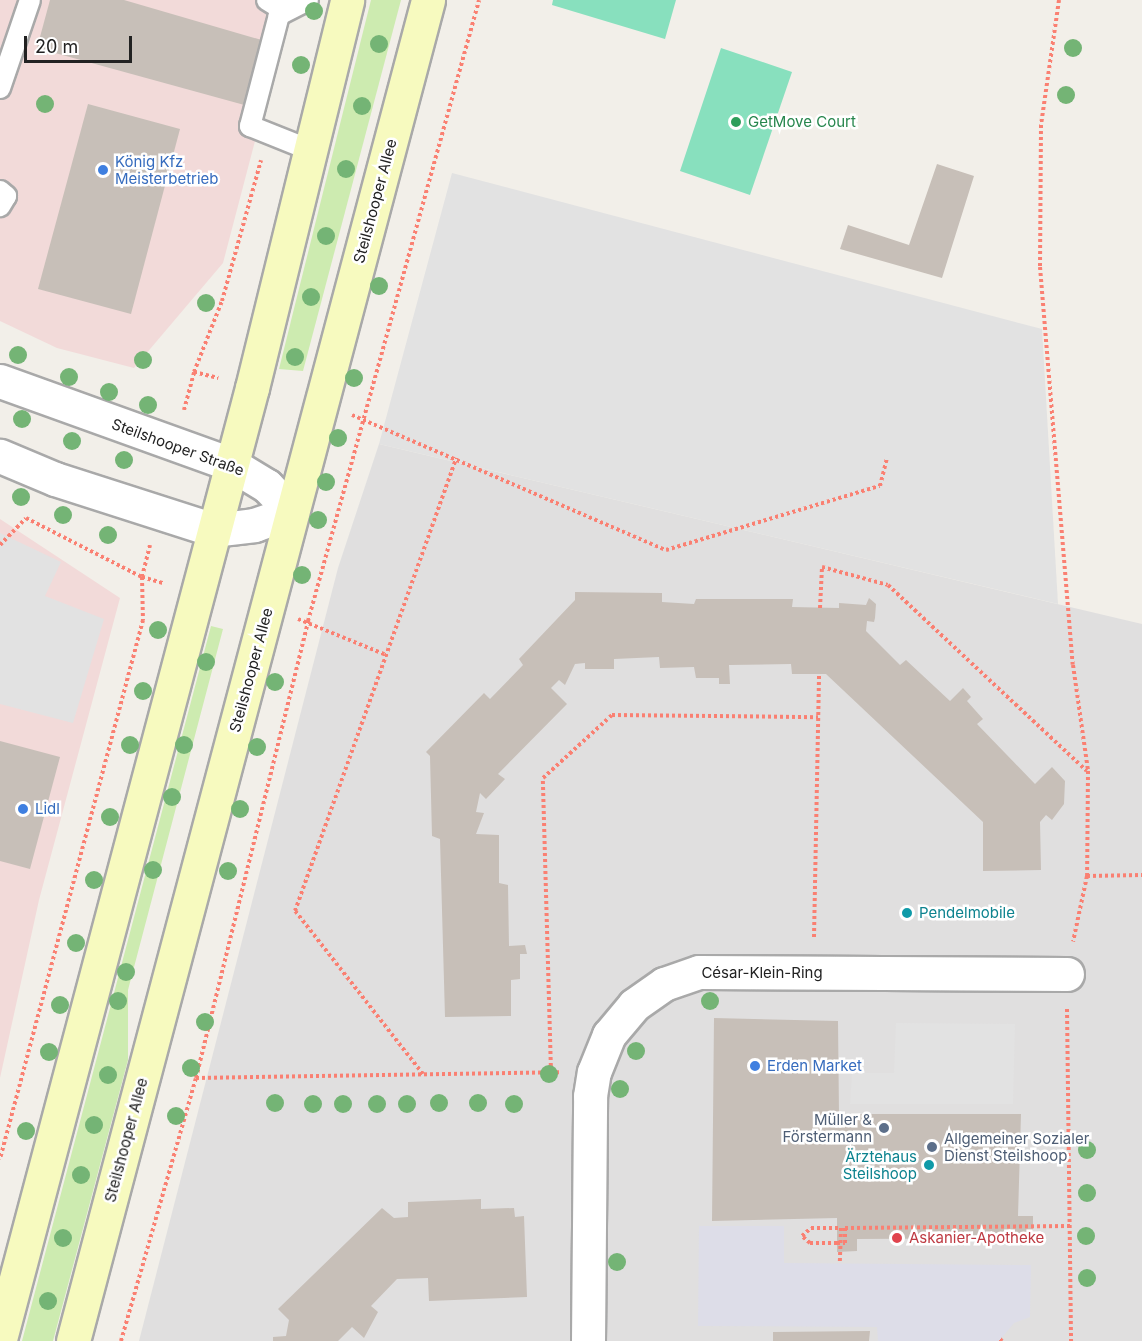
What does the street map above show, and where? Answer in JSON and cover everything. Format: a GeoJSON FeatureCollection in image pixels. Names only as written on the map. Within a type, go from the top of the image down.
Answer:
{"type":"FeatureCollection","features":[{"type":"Feature","properties":{"kind":"main road"},"geometry":{"type":"LineString","coordinates":[[0,1339],[214,530],[348,0]]}},
{"type":"Feature","properties":{"kind":"main road","name":"Steilshooper Allee"},"geometry":{"type":"LineString","coordinates":[[73,1341],[428,0]]}},
{"type":"Feature","properties":{"kind":"street","name":"Steilshooper Straße"},"geometry":{"type":"LineString","coordinates":[[0,381],[231,464],[267,486],[292,512]]}},
{"type":"Feature","properties":{"kind":"street"},"geometry":{"type":"LineString","coordinates":[[0,456],[55,479],[214,530],[255,525],[292,512]]}},
{"type":"Feature","properties":{"kind":"street","name":"César-Klein-Ring"},"geometry":{"type":"LineString","coordinates":[[588,1341],[590,1096],[594,1072],[609,1035],[628,1012],[664,984],[699,972],[1067,974]]}},
{"type":"Feature","properties":{"kind":"lane"},"geometry":{"type":"LineString","coordinates":[[0,88],[30,0]]}},
{"type":"Feature","properties":{"kind":"lane"},"geometry":{"type":"LineString","coordinates":[[308,0],[275,5],[279,15],[250,126],[310,150]]}},
{"type":"Feature","properties":{"kind":"lane"},"geometry":{"type":"LineString","coordinates":[[0,191],[6,196],[0,206]]}},
{"type":"Feature","properties":{"kind":"path"},"geometry":{"type":"LineString","coordinates":[[121,1341],[196,1078],[308,621],[479,0]]}},
{"type":"Feature","properties":{"kind":"path"},"geometry":{"type":"LineString","coordinates":[[1059,0],[1041,125],[1040,267],[1073,665],[1088,771],[1087,876],[1067,974],[1071,1341]]}},
{"type":"Feature","properties":{"kind":"path"},"geometry":{"type":"LineString","coordinates":[[184,410],[194,372],[222,301],[268,135]]}},
{"type":"Feature","properties":{"kind":"path"},"geometry":{"type":"LineString","coordinates":[[194,372],[215,378]]}},
{"type":"Feature","properties":{"kind":"path"},"geometry":{"type":"LineString","coordinates":[[363,418],[666,550],[880,486],[887,458]]}},
{"type":"Feature","properties":{"kind":"path"},"geometry":{"type":"LineString","coordinates":[[423,1074],[295,911],[456,458]]}},
{"type":"Feature","properties":{"kind":"path"},"geometry":{"type":"LineString","coordinates":[[0,545],[26,518],[142,577],[173,586]]}},
{"type":"Feature","properties":{"kind":"path"},"geometry":{"type":"LineString","coordinates":[[0,1159],[143,620],[142,577],[152,538]]}},
{"type":"Feature","properties":{"kind":"path"},"geometry":{"type":"LineString","coordinates":[[820,608],[822,567],[888,585],[1088,771]]}},
{"type":"Feature","properties":{"kind":"path"},"geometry":{"type":"LineString","coordinates":[[308,621],[386,655]]}},
{"type":"Feature","properties":{"kind":"path"},"geometry":{"type":"LineString","coordinates":[[813,972],[819,674]]}},
{"type":"Feature","properties":{"kind":"path"},"geometry":{"type":"LineString","coordinates":[[551,1072],[543,778],[612,715],[818,717]]}},
{"type":"Feature","properties":{"kind":"path"},"geometry":{"type":"LineString","coordinates":[[1087,876],[1142,875]]}},
{"type":"Feature","properties":{"kind":"path"},"geometry":{"type":"LineString","coordinates":[[196,1078],[594,1072]]}},
{"type":"Feature","properties":{"kind":"path"},"geometry":{"type":"LineString","coordinates":[[840,1264],[841,1228],[811,1228],[802,1236],[810,1243],[837,1243],[845,1243],[846,1228],[1070,1226]]}},
{"type":"Feature","properties":{"kind":"shaded area"},"geometry":{"type":"Polygon","coordinates":[[[0,0],[292,0],[223,263],[134,368],[57,348],[0,321],[0,0]]]}},
{"type":"Feature","properties":{"kind":"shaded area"},"geometry":{"type":"Polygon","coordinates":[[[452,173],[1042,329],[1058,604],[379,444],[452,173]]]}},
{"type":"Feature","properties":{"kind":"shaded area"},"geometry":{"type":"Polygon","coordinates":[[[379,444],[1142,624],[1142,1341],[139,1341],[338,568],[379,444]]]}},
{"type":"Feature","properties":{"kind":"shaded area"},"geometry":{"type":"Polygon","coordinates":[[[0,519],[120,598],[39,900],[0,1078],[0,519]]]}},
{"type":"Feature","properties":{"kind":"shaded area"},"geometry":{"type":"Polygon","coordinates":[[[0,533],[61,562],[45,596],[104,619],[73,723],[0,704],[0,533]]]}},
{"type":"Feature","properties":{"kind":"shaded area"},"geometry":{"type":"Polygon","coordinates":[[[896,1023],[1015,1024],[1013,1104],[850,1104],[852,1073],[894,1073],[896,1023]]]}},
{"type":"Feature","properties":{"kind":"shaded area"},"geometry":{"type":"Polygon","coordinates":[[[699,1226],[784,1226],[784,1263],[1031,1265],[1030,1317],[1014,1323],[999,1341],[878,1341],[877,1327],[698,1326],[699,1226]]]}},
{"type":"Feature","properties":{"kind":"green space"},"geometry":{"type":"Polygon","coordinates":[[[371,0],[401,0],[303,371],[279,369],[371,0]]]}},
{"type":"Feature","properties":{"kind":"green space"},"geometry":{"type":"Polygon","coordinates":[[[553,0],[676,0],[665,39],[552,5],[553,0]]]}},
{"type":"Feature","properties":{"kind":"green space","name":"GetMove Court"},"geometry":{"type":"Polygon","coordinates":[[[721,48],[792,72],[750,195],[680,171],[721,48]]]}},
{"type":"Feature","properties":{"kind":"green space"},"geometry":{"type":"Polygon","coordinates":[[[211,626],[223,629],[128,990],[128,1060],[53,1341],[22,1341],[211,626]]]}},
{"type":"Feature","properties":{"kind":"building"},"geometry":{"type":"Polygon","coordinates":[[[50,0],[124,0],[265,41],[248,106],[37,48],[50,0]]]}},
{"type":"Feature","properties":{"kind":"building"},"geometry":{"type":"Polygon","coordinates":[[[88,104],[180,129],[131,314],[38,289],[88,104]]]}},
{"type":"Feature","properties":{"kind":"building"},"geometry":{"type":"Polygon","coordinates":[[[937,164],[974,176],[942,278],[840,249],[848,225],[909,245],[937,164]]]}},
{"type":"Feature","properties":{"kind":"building"},"geometry":{"type":"Polygon","coordinates":[[[575,592],[662,593],[662,602],[694,604],[696,599],[793,599],[792,607],[839,608],[839,603],[866,605],[869,598],[876,604],[875,618],[874,622],[867,621],[866,631],[900,665],[906,660],[950,701],[963,688],[971,697],[967,701],[983,719],[977,724],[1035,784],[1052,767],[1065,781],[1064,804],[1052,820],[1046,815],[1040,822],[1041,870],[983,871],[983,822],[826,674],[792,674],[791,664],[729,665],[730,684],[719,684],[719,678],[696,678],[694,667],[660,668],[659,657],[614,659],[614,669],[585,669],[585,663],[575,664],[565,685],[559,680],[551,688],[567,704],[498,774],[505,779],[486,799],[480,793],[476,812],[484,813],[476,834],[499,835],[499,883],[508,885],[509,946],[525,945],[527,954],[520,954],[520,979],[511,980],[511,1016],[445,1017],[440,839],[432,836],[430,756],[426,752],[484,693],[490,699],[523,665],[519,659],[575,600],[575,592]]]}},
{"type":"Feature","properties":{"kind":"building","name":"Lidl"},"geometry":{"type":"Polygon","coordinates":[[[0,741],[60,757],[30,869],[0,861],[0,741]]]}},
{"type":"Feature","properties":{"kind":"building"},"geometry":{"type":"Polygon","coordinates":[[[714,1018],[838,1021],[839,1114],[1021,1114],[1018,1216],[1033,1216],[1033,1238],[857,1239],[857,1251],[837,1252],[837,1218],[712,1221],[714,1018]]]}},
{"type":"Feature","properties":{"kind":"building"},"geometry":{"type":"Polygon","coordinates":[[[481,1199],[481,1209],[514,1208],[515,1217],[524,1216],[527,1297],[429,1301],[428,1278],[397,1279],[371,1306],[378,1312],[364,1338],[352,1327],[338,1341],[273,1341],[273,1337],[286,1336],[289,1320],[278,1309],[382,1208],[394,1218],[408,1217],[408,1202],[481,1199]]]}},
{"type":"Feature","properties":{"kind":"building"},"geometry":{"type":"Polygon","coordinates":[[[870,1331],[869,1341],[773,1341],[773,1332],[870,1331]]]}},
{"type":"Feature","properties":{"kind":"place","name":"GetMove Court"},"geometry":{"type":"Point","coordinates":[736,122]}},
{"type":"Feature","properties":{"kind":"place","name":"König Kfz Meisterbetrieb"},"geometry":{"type":"Point","coordinates":[103,170]}},
{"type":"Feature","properties":{"kind":"place","name":"Lidl"},"geometry":{"type":"Point","coordinates":[23,809]}},
{"type":"Feature","properties":{"kind":"place","name":"Pendelmobile"},"geometry":{"type":"Point","coordinates":[907,913]}},
{"type":"Feature","properties":{"kind":"place","name":"Erden Market"},"geometry":{"type":"Point","coordinates":[755,1066]}},
{"type":"Feature","properties":{"kind":"place","name":"Müller & Förstermann"},"geometry":{"type":"Point","coordinates":[884,1128]}},
{"type":"Feature","properties":{"kind":"place","name":"Allgemeiner Sozialer Dienst Steilshoop"},"geometry":{"type":"Point","coordinates":[932,1147]}},
{"type":"Feature","properties":{"kind":"place","name":"Ärztehaus Steilshoop"},"geometry":{"type":"Point","coordinates":[929,1165]}},
{"type":"Feature","properties":{"kind":"place","name":"Askanier-Apotheke"},"geometry":{"type":"Point","coordinates":[897,1238]}}]}
